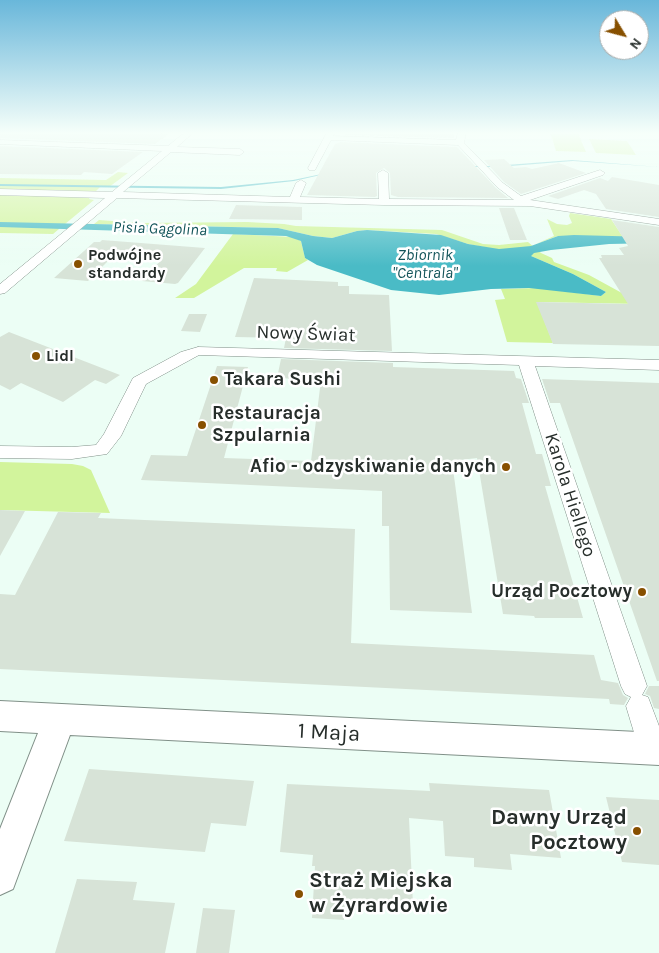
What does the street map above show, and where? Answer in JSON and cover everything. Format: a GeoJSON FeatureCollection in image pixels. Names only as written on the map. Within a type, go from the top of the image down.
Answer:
{"type":"FeatureCollection","features":[{"type":"Feature","properties":{"kind":"street"},"geometry":{"type":"LineString","coordinates":[[0,290],[137,176]]}},
{"type":"Feature","properties":{"kind":"street"},"geometry":{"type":"LineString","coordinates":[[383,176],[384,202]]}},
{"type":"Feature","properties":{"kind":"street"},"geometry":{"type":"LineString","coordinates":[[491,176],[500,185],[525,202]]}},
{"type":"Feature","properties":{"kind":"street"},"geometry":{"type":"LineString","coordinates":[[525,202],[593,176]]}},
{"type":"Feature","properties":{"kind":"street"},"geometry":{"type":"LineString","coordinates":[[294,200],[300,183]]}},
{"type":"Feature","properties":{"kind":"street"},"geometry":{"type":"LineString","coordinates":[[0,192],[118,192],[384,202],[525,202],[659,222]]}},
{"type":"Feature","properties":{"kind":"street","name":"Nowy Świat"},"geometry":{"type":"LineString","coordinates":[[0,452],[72,453],[101,450],[112,436],[139,381],[192,352],[659,365]]}},
{"type":"Feature","properties":{"kind":"street","name":"Karola Hiellego"},"geometry":{"type":"LineString","coordinates":[[525,360],[656,749]]}},
{"type":"Feature","properties":{"kind":"street","name":"1 Maja"},"geometry":{"type":"LineString","coordinates":[[0,716],[656,749]]}},
{"type":"Feature","properties":{"kind":"street"},"geometry":{"type":"LineString","coordinates":[[0,876],[60,719]]}},
{"type":"Feature","properties":{"kind":"green space"},"geometry":{"type":"Polygon","coordinates":[[[111,176],[123,176],[109,187],[100,187],[94,193],[0,191],[0,178],[106,180],[111,176]]]}},
{"type":"Feature","properties":{"kind":"green space"},"geometry":{"type":"Polygon","coordinates":[[[0,195],[90,197],[89,199],[94,200],[53,234],[0,233],[0,195]]]}},
{"type":"Feature","properties":{"kind":"green space"},"geometry":{"type":"Polygon","coordinates":[[[570,213],[611,219],[623,237],[558,236],[536,244],[554,236],[547,219],[557,224],[567,225],[572,223],[569,216],[570,213]]]}},
{"type":"Feature","properties":{"kind":"green space"},"geometry":{"type":"Polygon","coordinates":[[[99,220],[140,223],[247,222],[296,226],[442,230],[483,244],[499,245],[528,242],[541,253],[552,258],[554,262],[589,275],[642,304],[537,302],[553,343],[507,342],[495,300],[505,299],[501,289],[538,288],[601,296],[606,292],[573,274],[531,256],[468,244],[436,234],[367,230],[332,238],[278,228],[94,224],[99,220]]]}},
{"type":"Feature","properties":{"kind":"green space"},"geometry":{"type":"Polygon","coordinates":[[[233,234],[293,237],[301,241],[305,258],[308,260],[287,272],[276,271],[277,268],[244,268],[194,298],[175,298],[196,284],[233,234]]]}},
{"type":"Feature","properties":{"kind":"green space"},"geometry":{"type":"Polygon","coordinates":[[[0,462],[83,466],[91,470],[110,513],[0,510],[0,462]]]}},
{"type":"Feature","properties":{"kind":"water"},"geometry":{"type":"Polygon","coordinates":[[[314,176],[294,181],[221,189],[0,186],[0,184],[221,187],[314,176]]]}},
{"type":"Feature","properties":{"kind":"water","name":"Zbiornik \"Centrala\""},"geometry":{"type":"Polygon","coordinates":[[[0,222],[278,228],[332,238],[367,230],[441,235],[468,244],[499,249],[531,246],[558,236],[574,235],[650,237],[659,243],[609,244],[551,250],[534,253],[531,256],[573,274],[606,292],[601,296],[529,288],[491,289],[439,295],[391,290],[317,265],[305,258],[301,241],[286,236],[0,227],[0,222]]]}},
{"type":"Feature","properties":{"kind":"building"},"geometry":{"type":"Polygon","coordinates":[[[317,176],[376,176],[377,196],[375,197],[307,195],[317,176]]]}},
{"type":"Feature","properties":{"kind":"building"},"geometry":{"type":"Polygon","coordinates":[[[390,176],[485,176],[508,198],[398,197],[391,195],[390,176]]]}},
{"type":"Feature","properties":{"kind":"building"},"geometry":{"type":"Polygon","coordinates":[[[499,176],[575,176],[521,194],[499,176]]]}},
{"type":"Feature","properties":{"kind":"building"},"geometry":{"type":"Polygon","coordinates":[[[612,177],[659,185],[659,217],[606,209],[596,194],[584,190],[558,199],[548,196],[600,178],[608,181],[612,177]]]}},
{"type":"Feature","properties":{"kind":"building"},"geometry":{"type":"Polygon","coordinates":[[[236,205],[302,207],[302,220],[229,219],[236,205]]]}},
{"type":"Feature","properties":{"kind":"building"},"geometry":{"type":"Polygon","coordinates":[[[499,208],[514,208],[527,240],[510,240],[499,208]]]}},
{"type":"Feature","properties":{"kind":"building"},"geometry":{"type":"Polygon","coordinates":[[[612,220],[659,227],[659,346],[553,344],[536,302],[628,304],[599,258],[602,258],[601,255],[624,255],[619,248],[628,246],[612,220]]]}},
{"type":"Feature","properties":{"kind":"building"},"geometry":{"type":"Polygon","coordinates":[[[102,240],[205,248],[178,283],[175,284],[142,281],[161,260],[113,256],[88,281],[54,278],[94,242],[102,240]]]}},
{"type":"Feature","properties":{"kind":"building"},"geometry":{"type":"Polygon","coordinates":[[[254,278],[338,282],[338,286],[349,286],[349,294],[389,295],[392,351],[284,348],[286,338],[235,337],[254,278]]]}},
{"type":"Feature","properties":{"kind":"building"},"geometry":{"type":"Polygon","coordinates":[[[189,314],[207,314],[200,332],[181,331],[189,314]]]}},
{"type":"Feature","properties":{"kind":"building","name":"Lidl"},"geometry":{"type":"Polygon","coordinates":[[[9,332],[120,375],[106,384],[95,380],[63,402],[21,383],[10,390],[0,385],[0,337],[9,332]]]}},
{"type":"Feature","properties":{"kind":"building"},"geometry":{"type":"Polygon","coordinates":[[[281,359],[393,363],[393,367],[514,371],[516,378],[521,379],[529,403],[522,403],[536,454],[542,454],[551,486],[545,486],[583,618],[535,618],[534,616],[503,614],[477,458],[452,461],[472,613],[390,610],[389,526],[382,526],[382,491],[141,480],[151,455],[187,456],[217,366],[248,367],[224,458],[311,461],[321,380],[277,378],[281,359]]]}},
{"type":"Feature","properties":{"kind":"building"},"geometry":{"type":"Polygon","coordinates":[[[542,379],[659,383],[659,681],[657,681],[560,403],[550,403],[542,379]]]}},
{"type":"Feature","properties":{"kind":"building"},"geometry":{"type":"Polygon","coordinates":[[[0,510],[25,511],[0,556],[0,510]]]}},
{"type":"Feature","properties":{"kind":"building"},"geometry":{"type":"Polygon","coordinates":[[[58,512],[101,513],[98,518],[355,529],[351,643],[594,655],[601,680],[618,683],[623,695],[628,698],[624,705],[610,704],[609,699],[0,669],[0,594],[15,595],[58,512]]]}},
{"type":"Feature","properties":{"kind":"building"},"geometry":{"type":"Polygon","coordinates":[[[649,686],[659,686],[659,709],[654,708],[650,696],[645,694],[649,686]]]}},
{"type":"Feature","properties":{"kind":"building"},"geometry":{"type":"Polygon","coordinates":[[[89,769],[254,781],[246,826],[211,823],[205,852],[64,841],[89,769]]]}},
{"type":"Feature","properties":{"kind":"building"},"geometry":{"type":"Polygon","coordinates":[[[429,783],[549,790],[561,858],[510,854],[512,870],[474,867],[474,858],[445,856],[443,821],[409,818],[413,905],[345,900],[344,920],[312,918],[315,866],[312,866],[313,855],[280,852],[287,784],[430,791],[429,783]]]}},
{"type":"Feature","properties":{"kind":"building","name":"Dawny Urząd Pocztowy"},"geometry":{"type":"Polygon","coordinates":[[[606,797],[659,800],[659,865],[622,862],[606,797]]]}},
{"type":"Feature","properties":{"kind":"building"},"geometry":{"type":"Polygon","coordinates":[[[77,879],[137,882],[133,900],[175,903],[165,953],[55,953],[77,879]]]}},
{"type":"Feature","properties":{"kind":"building"},"geometry":{"type":"Polygon","coordinates":[[[203,908],[235,910],[229,953],[196,953],[203,908]]]}},
{"type":"Feature","properties":{"kind":"place","name":"Podwójne standardy"},"geometry":{"type":"Point","coordinates":[78,264]}},
{"type":"Feature","properties":{"kind":"place","name":"Lidl"},"geometry":{"type":"Point","coordinates":[36,356]}},
{"type":"Feature","properties":{"kind":"place","name":"Takara Sushi"},"geometry":{"type":"Point","coordinates":[214,380]}},
{"type":"Feature","properties":{"kind":"place","name":"Restauracja Szpularnia"},"geometry":{"type":"Point","coordinates":[202,425]}},
{"type":"Feature","properties":{"kind":"place","name":"Afio - odzyskiwanie danych"},"geometry":{"type":"Point","coordinates":[506,467]}},
{"type":"Feature","properties":{"kind":"place","name":"Urząd Pocztowy"},"geometry":{"type":"Point","coordinates":[642,592]}},
{"type":"Feature","properties":{"kind":"place","name":"Dawny Urząd Pocztowy"},"geometry":{"type":"Point","coordinates":[637,831]}},
{"type":"Feature","properties":{"kind":"place","name":"Straż Miejska w Żyrardowie"},"geometry":{"type":"Point","coordinates":[299,894]}},
{"type":"Feature","properties":{"kind":"water label","name":"Pisia Gągolina"},"geometry":{"type":"Point","coordinates":[160,229]}}]}
